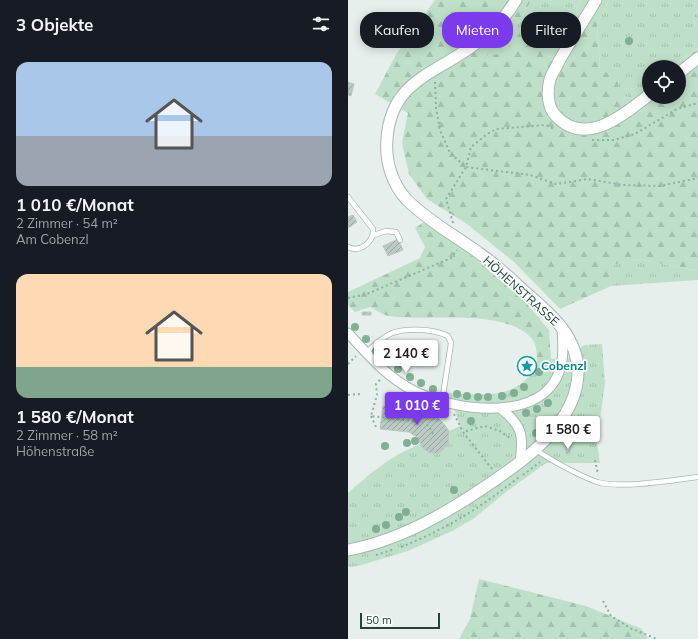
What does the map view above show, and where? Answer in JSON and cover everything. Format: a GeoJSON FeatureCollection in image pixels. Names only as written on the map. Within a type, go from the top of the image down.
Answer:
{"type":"FeatureCollection","features":[{"type":"Feature","properties":{"kind":"street","name":"HÖHENSTRASSE"},"geometry":{"type":"LineString","coordinates":[[348,550],[386,539],[460,504],[520,462],[535,449],[562,422],[575,396],[578,378],[576,359],[574,350],[562,328],[536,302],[485,257],[420,212],[407,200],[396,184],[391,172],[387,152],[388,130],[391,119],[395,108],[409,88],[432,70],[470,48],[487,34],[510,10],[516,0]]}},
{"type":"Feature","properties":{"kind":"street"},"geometry":{"type":"LineString","coordinates":[[596,0],[550,78],[548,98],[555,115],[569,127],[579,129],[595,129],[614,120],[642,100]]}},
{"type":"Feature","properties":{"kind":"street"},"geometry":{"type":"LineString","coordinates":[[686,67],[698,58]]}},
{"type":"Feature","properties":{"kind":"street"},"geometry":{"type":"LineString","coordinates":[[348,333],[362,354],[403,384],[428,397],[442,402],[472,408],[500,408],[525,403],[539,397],[549,387],[561,366],[564,348],[562,328]]}},
{"type":"Feature","properties":{"kind":"street"},"geometry":{"type":"LineString","coordinates":[[500,408],[513,418],[521,432],[523,446],[520,462]]}},
{"type":"Feature","properties":{"kind":"lane"},"geometry":{"type":"LineString","coordinates":[[348,197],[373,229],[374,235]]}},
{"type":"Feature","properties":{"kind":"lane"},"geometry":{"type":"LineString","coordinates":[[348,247],[357,248],[365,245],[374,235],[393,230],[396,232],[400,240]]}},
{"type":"Feature","properties":{"kind":"lane"},"geometry":{"type":"LineString","coordinates":[[362,354],[382,338],[394,332],[406,330],[434,331],[444,334],[450,339],[448,365],[442,402]]}},
{"type":"Feature","properties":{"kind":"lane"},"geometry":{"type":"LineString","coordinates":[[535,449],[546,457],[597,482],[623,484],[698,477]]}},
{"type":"Feature","properties":{"kind":"path"},"geometry":{"type":"LineString","coordinates":[[432,70],[435,79],[436,108],[440,130],[450,153],[466,167],[530,175],[556,184],[588,179],[623,185],[660,186],[698,178]]}},
{"type":"Feature","properties":{"kind":"path"},"geometry":{"type":"LineString","coordinates":[[598,140],[614,140],[635,134],[677,109],[698,103]]}},
{"type":"Feature","properties":{"kind":"path"},"geometry":{"type":"LineString","coordinates":[[454,225],[446,199],[466,167],[471,146],[496,128],[546,125]]}},
{"type":"Feature","properties":{"kind":"path"},"geometry":{"type":"LineString","coordinates":[[348,298],[367,294],[451,258],[454,254]]}},
{"type":"Feature","properties":{"kind":"path"},"geometry":{"type":"LineString","coordinates":[[348,364],[362,354]]}},
{"type":"Feature","properties":{"kind":"path"},"geometry":{"type":"LineString","coordinates":[[377,429],[371,416],[377,395],[376,384],[382,378]]}},
{"type":"Feature","properties":{"kind":"path"},"geometry":{"type":"LineString","coordinates":[[348,395],[360,394]]}},
{"type":"Feature","properties":{"kind":"path"},"geometry":{"type":"LineString","coordinates":[[452,411],[463,432],[498,478]]}},
{"type":"Feature","properties":{"kind":"path"},"geometry":{"type":"LineString","coordinates":[[371,416],[422,422],[429,426],[433,434]]}},
{"type":"Feature","properties":{"kind":"path"},"geometry":{"type":"LineString","coordinates":[[463,432],[485,426],[496,429],[514,440]]}},
{"type":"Feature","properties":{"kind":"path"},"geometry":{"type":"LineString","coordinates":[[595,460],[598,470],[597,482]]}},
{"type":"Feature","properties":{"kind":"path"},"geometry":{"type":"LineString","coordinates":[[603,601],[611,616],[630,628],[657,639]]}},
{"type":"Feature","properties":{"kind":"green space"},"geometry":{"type":"Polygon","coordinates":[[[435,0],[532,0],[524,12],[521,12],[521,17],[513,30],[513,12],[442,12],[442,48],[494,48],[485,56],[504,53],[508,48],[513,48],[513,41],[521,31],[521,48],[545,48],[548,50],[548,57],[553,48],[581,48],[581,12],[574,12],[581,0],[609,0],[597,25],[600,69],[618,79],[619,103],[642,87],[642,104],[686,104],[686,60],[681,60],[698,48],[698,271],[638,259],[608,266],[611,286],[560,309],[514,262],[467,224],[427,199],[409,174],[402,143],[408,113],[375,94],[401,48],[434,48],[434,12],[426,12],[435,0]]]}},
{"type":"Feature","properties":{"kind":"green space"},"geometry":{"type":"Polygon","coordinates":[[[532,0],[581,0],[574,12],[537,12],[538,9],[536,12],[524,12],[532,0]]]}},
{"type":"Feature","properties":{"kind":"green space"},"geometry":{"type":"Polygon","coordinates":[[[609,0],[698,0],[698,8],[693,20],[698,30],[698,48],[681,60],[642,60],[642,87],[618,104],[600,69],[597,25],[609,0]]]}},
{"type":"Feature","properties":{"kind":"green space"},"geometry":{"type":"Polygon","coordinates":[[[698,8],[698,30],[693,20],[698,8]]]}},
{"type":"Feature","properties":{"kind":"green space"},"geometry":{"type":"Polygon","coordinates":[[[521,17],[521,32],[513,42],[513,30],[521,17]]]}},
{"type":"Feature","properties":{"kind":"green space"},"geometry":{"type":"Polygon","coordinates":[[[493,48],[509,48],[504,54],[484,56],[493,48]]]}},
{"type":"Feature","properties":{"kind":"green space"},"geometry":{"type":"Polygon","coordinates":[[[544,48],[554,48],[548,58],[547,50],[544,48]]]}},
{"type":"Feature","properties":{"kind":"green space"},"geometry":{"type":"Polygon","coordinates":[[[424,222],[468,252],[526,303],[549,330],[551,359],[545,363],[537,363],[536,348],[532,339],[520,329],[504,323],[485,319],[389,316],[370,307],[355,312],[348,305],[348,292],[420,258],[425,247],[415,228],[424,222]]]}},
{"type":"Feature","properties":{"kind":"green space"},"geometry":{"type":"Polygon","coordinates":[[[638,259],[698,271],[698,280],[611,286],[607,266],[638,259]]]}},
{"type":"Feature","properties":{"kind":"green space"},"geometry":{"type":"Polygon","coordinates":[[[602,344],[605,383],[597,442],[600,463],[546,463],[506,492],[473,519],[452,531],[408,551],[358,566],[348,567],[348,493],[382,465],[409,449],[420,444],[430,453],[435,453],[446,448],[449,440],[449,431],[460,426],[449,393],[500,393],[521,384],[530,375],[537,363],[545,363],[551,359],[569,358],[584,345],[602,344]]]}},
{"type":"Feature","properties":{"kind":"green space"},"geometry":{"type":"Polygon","coordinates":[[[479,579],[586,606],[642,629],[648,639],[459,639],[470,619],[479,579]]]}},
{"type":"Feature","properties":{"kind":"building"},"geometry":{"type":"Polygon","coordinates":[[[348,82],[354,84],[351,96],[348,95],[348,82]]]}},
{"type":"Feature","properties":{"kind":"building"},"geometry":{"type":"Polygon","coordinates":[[[353,215],[357,222],[348,228],[348,217],[353,215]]]}},
{"type":"Feature","properties":{"kind":"building"},"geometry":{"type":"Polygon","coordinates":[[[398,239],[403,250],[388,256],[383,246],[398,239]]]}},
{"type":"Feature","properties":{"kind":"building"},"geometry":{"type":"Polygon","coordinates":[[[362,312],[371,312],[371,315],[362,315],[362,312]]]}},
{"type":"Feature","properties":{"kind":"building"},"geometry":{"type":"Polygon","coordinates":[[[383,406],[413,409],[417,407],[425,408],[432,412],[449,431],[448,445],[439,453],[430,453],[422,447],[417,437],[409,432],[380,429],[383,406]]]}},
{"type":"Feature","properties":{"kind":"building"},"geometry":{"type":"Polygon","coordinates":[[[566,446],[570,446],[570,454],[566,454],[566,446]]]}},
{"type":"Feature","properties":{"kind":"place","name":"Cobenzl"},"geometry":{"type":"Point","coordinates":[527,366]}}]}
